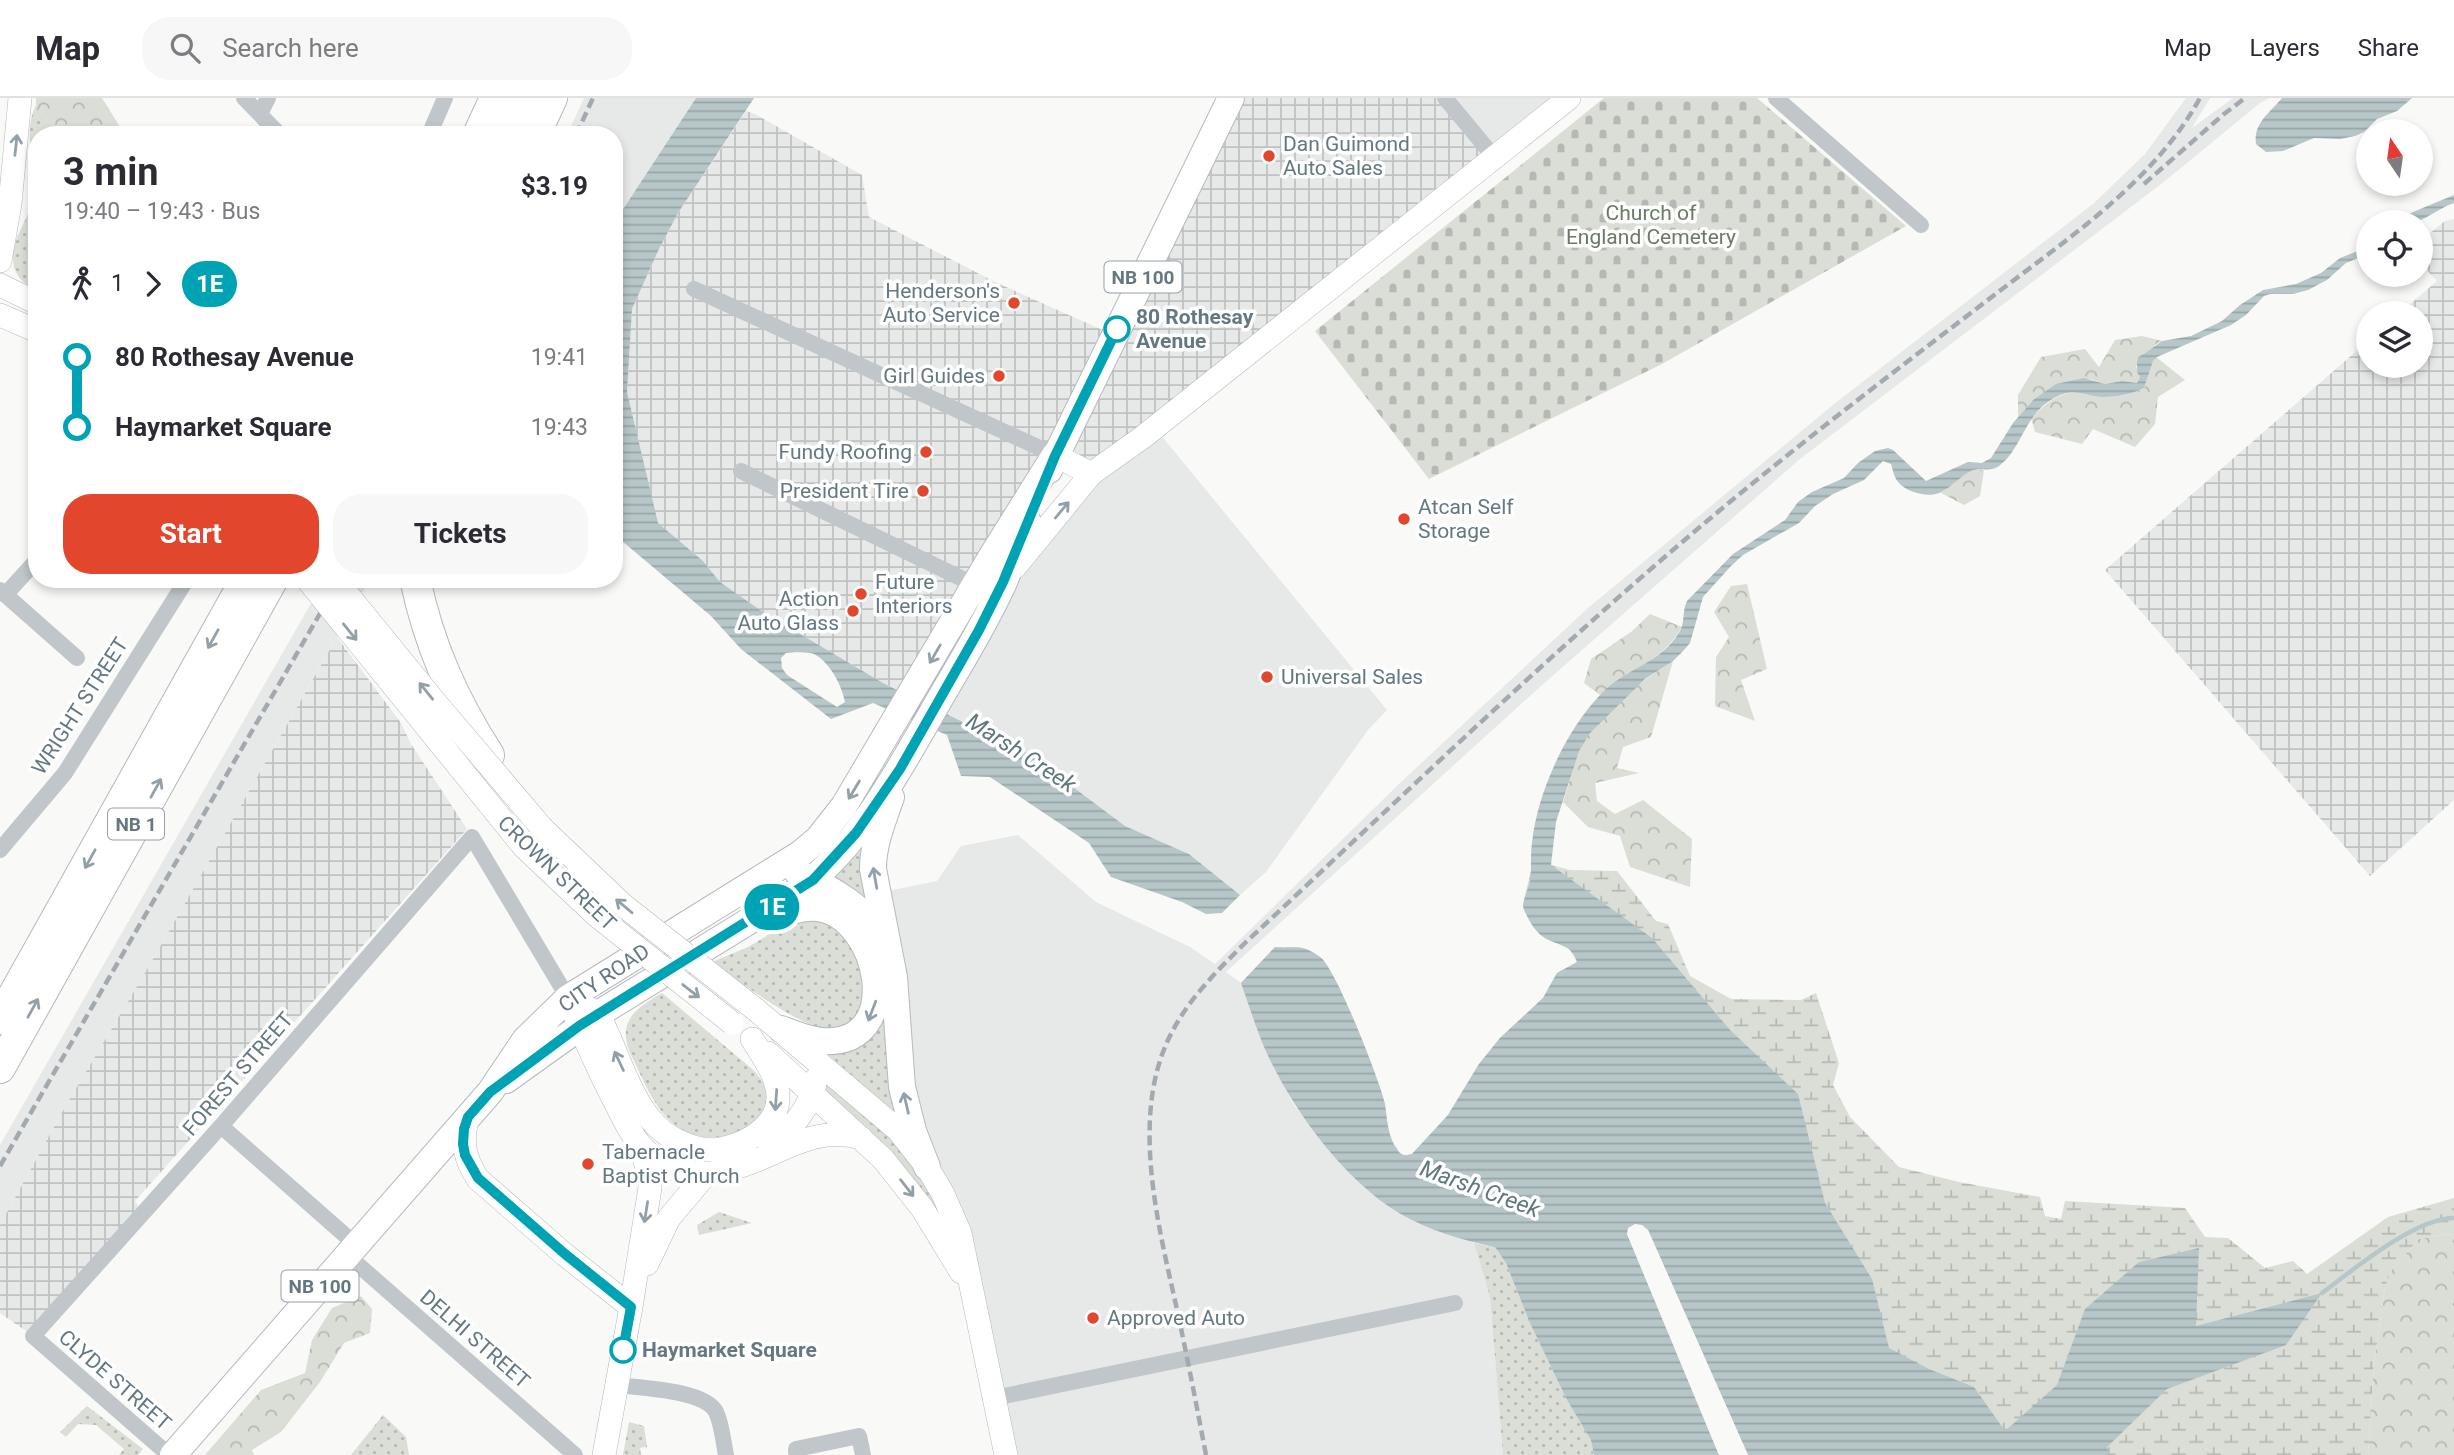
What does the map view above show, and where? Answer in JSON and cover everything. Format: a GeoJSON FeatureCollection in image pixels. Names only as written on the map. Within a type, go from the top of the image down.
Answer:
{"type":"FeatureCollection","features":[{"type":"Feature","properties":{"kind":"highway"},"geometry":{"type":"LineString","coordinates":[[482,126],[495,98]]}},
{"type":"Feature","properties":{"kind":"highway"},"geometry":{"type":"LineString","coordinates":[[510,126],[524,98]]}},
{"type":"Feature","properties":{"kind":"highway"},"geometry":{"type":"LineString","coordinates":[[540,126],[552,98]]}},
{"type":"Feature","properties":{"kind":"highway","name":"NB 1"},"geometry":{"type":"LineString","coordinates":[[0,1019],[241,588]]}},
{"type":"Feature","properties":{"kind":"highway","name":"NB 1"},"geometry":{"type":"LineString","coordinates":[[0,1068],[268,588]]}},
{"type":"Feature","properties":{"kind":"highway"},"geometry":{"type":"LineString","coordinates":[[418,588],[430,633],[454,697],[517,800]]}},
{"type":"Feature","properties":{"kind":"main road"},"geometry":{"type":"LineString","coordinates":[[0,261],[10,204],[20,98]]}},
{"type":"Feature","properties":{"kind":"main road","name":"NB 100"},"geometry":{"type":"LineString","coordinates":[[932,687],[979,630],[1003,582],[1055,456],[1231,98]]}},
{"type":"Feature","properties":{"kind":"main road"},"geometry":{"type":"LineString","coordinates":[[1003,582],[1091,474],[1143,437],[1569,98]]}},
{"type":"Feature","properties":{"kind":"main road"},"geometry":{"type":"LineString","coordinates":[[0,285],[28,299]]}},
{"type":"Feature","properties":{"kind":"main road"},"geometry":{"type":"LineString","coordinates":[[0,315],[28,327]]}},
{"type":"Feature","properties":{"kind":"main road"},"geometry":{"type":"LineString","coordinates":[[1055,456],[1091,474]]}},
{"type":"Feature","properties":{"kind":"main road","name":"NB 100"},"geometry":{"type":"LineString","coordinates":[[932,687],[975,585],[1055,456]]}},
{"type":"Feature","properties":{"kind":"main road","name":"CROWN STREET"},"geometry":{"type":"LineString","coordinates":[[314,588],[524,847],[596,915],[752,1039],[883,1159],[939,1232],[972,1293]]}},
{"type":"Feature","properties":{"kind":"main road","name":"CROWN STREET"},"geometry":{"type":"LineString","coordinates":[[342,588],[517,800],[579,865],[623,905],[820,1062],[898,1130],[927,1167],[943,1194],[960,1233],[1006,1455]]}},
{"type":"Feature","properties":{"kind":"main road","name":"CITY ROAD"},"geometry":{"type":"LineString","coordinates":[[490,1092],[525,1040],[568,998],[809,847],[830,826],[889,731],[932,687]]}},
{"type":"Feature","properties":{"kind":"main road","name":"CITY ROAD"},"geometry":{"type":"LineString","coordinates":[[490,1092],[589,1020],[813,880],[845,847],[900,769],[914,743],[932,687]]}},
{"type":"Feature","properties":{"kind":"main road"},"geometry":{"type":"LineString","coordinates":[[900,769],[873,852],[873,869],[891,955],[902,1087],[913,1131],[927,1167]]}},
{"type":"Feature","properties":{"kind":"main road"},"geometry":{"type":"LineString","coordinates":[[779,868],[813,880],[866,915],[891,955]]}},
{"type":"Feature","properties":{"kind":"main road"},"geometry":{"type":"LineString","coordinates":[[714,942],[797,909],[818,908],[835,914],[849,925],[861,940],[876,976],[877,995],[873,1012],[864,1027],[853,1036],[838,1041],[806,1039],[781,1029]]}},
{"type":"Feature","properties":{"kind":"main road"},"geometry":{"type":"LineString","coordinates":[[568,998],[589,1020],[649,1118],[663,1133],[702,1149],[724,1149],[744,1141],[761,1132],[773,1118],[778,1106],[775,1077],[752,1039]]}},
{"type":"Feature","properties":{"kind":"main road"},"geometry":{"type":"LineString","coordinates":[[589,1020],[605,1083],[640,1145],[649,1174],[650,1188],[604,1455]]}},
{"type":"Feature","properties":{"kind":"main road"},"geometry":{"type":"LineString","coordinates":[[758,1160],[803,1115],[813,1093],[820,1062]]}},
{"type":"Feature","properties":{"kind":"main road","name":"NB 100"},"geometry":{"type":"LineString","coordinates":[[171,1455],[490,1092]]}},
{"type":"Feature","properties":{"kind":"main road"},"geometry":{"type":"LineString","coordinates":[[468,1117],[463,1144],[469,1166],[478,1178],[631,1307]]}},
{"type":"Feature","properties":{"kind":"main road"},"geometry":{"type":"LineString","coordinates":[[640,1145],[664,1165],[680,1171],[716,1174],[742,1167],[821,1134],[861,1138]]}},
{"type":"Feature","properties":{"kind":"main road"},"geometry":{"type":"LineString","coordinates":[[631,1307],[669,1218],[707,1173]]}},
{"type":"Feature","properties":{"kind":"street"},"geometry":{"type":"LineString","coordinates":[[244,98],[272,126]]}},
{"type":"Feature","properties":{"kind":"street"},"geometry":{"type":"LineString","coordinates":[[261,114],[268,98]]}},
{"type":"Feature","properties":{"kind":"street"},"geometry":{"type":"LineString","coordinates":[[433,126],[445,98]]}},
{"type":"Feature","properties":{"kind":"street"},"geometry":{"type":"LineString","coordinates":[[1445,98],[1494,157]]}},
{"type":"Feature","properties":{"kind":"street"},"geometry":{"type":"LineString","coordinates":[[1776,98],[1921,225]]}},
{"type":"Feature","properties":{"kind":"street"},"geometry":{"type":"LineString","coordinates":[[694,289],[1055,456]]}},
{"type":"Feature","properties":{"kind":"street"},"geometry":{"type":"LineString","coordinates":[[741,471],[975,585]]}},
{"type":"Feature","properties":{"kind":"street"},"geometry":{"type":"LineString","coordinates":[[28,567],[2,592],[77,657]]}},
{"type":"Feature","properties":{"kind":"street","name":"WRIGHT STREET"},"geometry":{"type":"LineString","coordinates":[[2,842],[65,773],[181,588]]}},
{"type":"Feature","properties":{"kind":"street","name":"FOREST STREET"},"geometry":{"type":"LineString","coordinates":[[33,1336],[221,1126],[472,836],[568,998]]}},
{"type":"Feature","properties":{"kind":"street","name":"DELHI STREET"},"geometry":{"type":"LineString","coordinates":[[221,1126],[351,1250],[575,1455]]}},
{"type":"Feature","properties":{"kind":"street"},"geometry":{"type":"LineString","coordinates":[[994,1398],[1455,1303]]}},
{"type":"Feature","properties":{"kind":"street","name":"CLYDE STREET"},"geometry":{"type":"LineString","coordinates":[[33,1336],[171,1455]]}},
{"type":"Feature","properties":{"kind":"street"},"geometry":{"type":"LineString","coordinates":[[617,1385],[694,1396],[707,1402],[716,1412],[726,1455]]}},
{"type":"Feature","properties":{"kind":"street"},"geometry":{"type":"LineString","coordinates":[[797,1454],[796,1449],[859,1436],[863,1455]]}},
{"type":"Feature","properties":{"kind":"shaded area"},"geometry":{"type":"Polygon","coordinates":[[[584,98],[696,98],[623,209],[623,126],[571,126],[584,98]]]}},
{"type":"Feature","properties":{"kind":"shaded area"},"geometry":{"type":"Polygon","coordinates":[[[1231,98],[1445,98],[1494,157],[1091,474],[1055,456],[911,696],[883,683],[763,612],[720,582],[703,561],[657,523],[627,392],[632,309],[678,213],[746,111],[862,175],[869,217],[997,283],[1114,335],[1231,98]]]}},
{"type":"Feature","properties":{"kind":"shaded area"},"geometry":{"type":"Polygon","coordinates":[[[1445,98],[1569,98],[1494,157],[1445,98]]]}},
{"type":"Feature","properties":{"kind":"shaded area"},"geometry":{"type":"Polygon","coordinates":[[[2186,98],[2210,98],[2192,128],[2233,98],[2270,98],[2260,103],[2165,181],[1800,459],[1541,686],[1226,972],[1241,983],[1265,1048],[1294,1105],[1340,1163],[1418,1223],[1474,1243],[1490,1297],[1503,1455],[1006,1455],[927,1167],[878,893],[937,881],[961,846],[1018,835],[1096,902],[1190,947],[1215,964],[1401,782],[1588,608],[1834,404],[2093,204],[2145,154],[2186,98]]]}},
{"type":"Feature","properties":{"kind":"shaded area"},"geometry":{"type":"Polygon","coordinates":[[[2454,219],[2454,800],[2370,876],[2105,570],[2356,351],[2356,378],[2433,378],[2433,301],[2414,301],[2437,281],[2433,277],[2433,231],[2445,221],[2454,219]]]}},
{"type":"Feature","properties":{"kind":"shaded area"},"geometry":{"type":"Polygon","coordinates":[[[1155,428],[1387,710],[1368,730],[1266,872],[1240,895],[1189,854],[1125,826],[935,707],[1038,537],[1155,428]]]}},
{"type":"Feature","properties":{"kind":"shaded area"},"geometry":{"type":"Polygon","coordinates":[[[320,588],[365,588],[149,966],[65,1107],[0,1225],[0,1145],[320,588]]]}},
{"type":"Feature","properties":{"kind":"shaded area"},"geometry":{"type":"Polygon","coordinates":[[[337,637],[401,723],[411,744],[467,829],[135,1201],[143,1214],[33,1336],[0,1313],[0,1225],[65,1107],[337,637]]]}},
{"type":"Feature","properties":{"kind":"green space"},"geometry":{"type":"Polygon","coordinates":[[[36,98],[102,98],[119,126],[52,126],[36,105],[36,98]]]}},
{"type":"Feature","properties":{"kind":"green space","name":"Church of England Cemetery"},"geometry":{"type":"Polygon","coordinates":[[[1604,98],[1757,98],[1906,226],[1662,364],[1429,479],[1315,331],[1604,98]]]}},
{"type":"Feature","properties":{"kind":"green space"},"geometry":{"type":"Polygon","coordinates":[[[36,105],[52,126],[30,126],[36,105]]]}},
{"type":"Feature","properties":{"kind":"green space"},"geometry":{"type":"Polygon","coordinates":[[[28,214],[28,286],[15,269],[15,242],[28,214]]]}},
{"type":"Feature","properties":{"kind":"green space"},"geometry":{"type":"Polygon","coordinates":[[[2142,336],[2162,341],[2136,366],[2140,377],[2137,383],[2122,381],[2105,384],[2090,379],[2033,400],[2018,417],[2018,395],[2041,357],[2085,349],[2099,367],[2115,340],[2142,336]]]}},
{"type":"Feature","properties":{"kind":"green space"},"geometry":{"type":"Polygon","coordinates":[[[2156,357],[2185,380],[2158,397],[2155,424],[2135,447],[2093,429],[2082,444],[2035,432],[2031,418],[2057,397],[2071,392],[2114,396],[2144,388],[2156,357]]]}},
{"type":"Feature","properties":{"kind":"green space"},"geometry":{"type":"Polygon","coordinates":[[[1984,470],[1980,496],[1964,505],[1941,493],[1969,471],[1984,470]]]}},
{"type":"Feature","properties":{"kind":"green space"},"geometry":{"type":"Polygon","coordinates":[[[1747,584],[1767,669],[1741,680],[1755,721],[1715,706],[1716,657],[1729,637],[1714,612],[1731,586],[1747,584]]]}},
{"type":"Feature","properties":{"kind":"green space"},"geometry":{"type":"Polygon","coordinates":[[[1650,614],[1682,627],[1674,639],[1654,657],[1600,695],[1584,683],[1591,659],[1631,632],[1650,614]]]}},
{"type":"Feature","properties":{"kind":"green space"},"geometry":{"type":"Polygon","coordinates":[[[1673,661],[1651,737],[1623,747],[1617,768],[1639,773],[1595,783],[1597,801],[1615,814],[1643,800],[1692,839],[1690,887],[1630,867],[1620,836],[1588,827],[1563,802],[1579,750],[1596,723],[1633,689],[1673,661]]]}},
{"type":"Feature","properties":{"kind":"green space"},"geometry":{"type":"Polygon","coordinates":[[[863,848],[872,907],[832,879],[863,848]]]}},
{"type":"Feature","properties":{"kind":"green space"},"geometry":{"type":"Polygon","coordinates":[[[1551,865],[1570,870],[1617,871],[1656,921],[1668,924],[1690,976],[1731,999],[1801,1000],[1816,993],[1839,1063],[1833,1085],[1850,1117],[1899,1167],[1959,1182],[2040,1197],[2045,1216],[2061,1219],[2065,1201],[2185,1208],[2205,1237],[2228,1238],[2265,1268],[2293,1261],[2307,1274],[2388,1217],[2454,1198],[2454,1233],[2419,1239],[2392,1269],[2385,1287],[2374,1363],[2368,1455],[1748,1455],[1648,1230],[1635,1224],[1627,1234],[1719,1455],[1594,1455],[1591,1440],[1567,1400],[1530,1323],[1506,1263],[1495,1247],[1446,1234],[1399,1213],[1358,1181],[1339,1162],[1304,1118],[1276,1072],[1241,983],[1275,947],[1303,948],[1320,957],[1346,1003],[1375,1073],[1392,1140],[1401,1153],[1412,1154],[1448,1115],[1479,1064],[1500,1038],[1543,998],[1557,973],[1577,962],[1569,948],[1542,936],[1524,911],[1523,903],[1531,871],[1551,865]]]}},
{"type":"Feature","properties":{"kind":"green space"},"geometry":{"type":"Polygon","coordinates":[[[817,920],[832,926],[852,948],[862,974],[865,996],[856,1021],[843,1027],[830,1030],[803,1021],[712,962],[748,947],[790,922],[817,920]]]}},
{"type":"Feature","properties":{"kind":"green space"},"geometry":{"type":"Polygon","coordinates":[[[662,993],[752,1069],[764,1086],[767,1102],[760,1117],[748,1128],[730,1135],[711,1137],[692,1134],[667,1118],[656,1103],[628,1048],[626,1028],[629,1020],[642,1006],[662,993]]]}},
{"type":"Feature","properties":{"kind":"green space"},"geometry":{"type":"Polygon","coordinates":[[[884,1013],[898,1115],[826,1053],[878,1028],[884,1013]]]}},
{"type":"Feature","properties":{"kind":"green space"},"geometry":{"type":"Polygon","coordinates":[[[825,1083],[885,1131],[913,1165],[938,1206],[933,1206],[896,1158],[826,1091],[825,1083]]]}},
{"type":"Feature","properties":{"kind":"green space"},"geometry":{"type":"Polygon","coordinates":[[[719,1212],[752,1223],[699,1235],[697,1225],[719,1212]]]}},
{"type":"Feature","properties":{"kind":"green space"},"geometry":{"type":"Polygon","coordinates":[[[2454,1233],[2454,1455],[2368,1455],[2374,1363],[2385,1287],[2392,1269],[2419,1239],[2454,1233]]]}},
{"type":"Feature","properties":{"kind":"green space"},"geometry":{"type":"Polygon","coordinates":[[[1474,1243],[1495,1247],[1506,1263],[1530,1323],[1567,1400],[1591,1440],[1594,1455],[1503,1455],[1490,1297],[1474,1243]]]}},
{"type":"Feature","properties":{"kind":"green space"},"geometry":{"type":"Polygon","coordinates":[[[361,1296],[372,1309],[370,1333],[344,1343],[320,1382],[281,1432],[252,1450],[254,1455],[205,1455],[261,1390],[305,1373],[312,1340],[332,1308],[361,1296]]]}},
{"type":"Feature","properties":{"kind":"green space"},"geometry":{"type":"Polygon","coordinates":[[[87,1406],[143,1449],[138,1455],[119,1455],[124,1449],[96,1425],[78,1424],[66,1437],[60,1432],[87,1406]]]}},
{"type":"Feature","properties":{"kind":"green space"},"geometry":{"type":"Polygon","coordinates":[[[383,1415],[406,1437],[409,1455],[351,1455],[383,1415]]]}},
{"type":"Feature","properties":{"kind":"green space"},"geometry":{"type":"Polygon","coordinates":[[[629,1422],[644,1426],[647,1447],[640,1448],[641,1455],[623,1455],[629,1422]]]}},
{"type":"Feature","properties":{"kind":"water","name":"Marsh Creek"},"geometry":{"type":"Polygon","coordinates":[[[696,98],[754,98],[678,213],[632,309],[627,392],[658,523],[703,561],[720,582],[763,612],[883,683],[1030,755],[1125,826],[1189,854],[1240,895],[1222,913],[1206,914],[1182,902],[1111,877],[1089,843],[990,777],[961,776],[947,735],[873,703],[831,719],[741,649],[711,616],[623,542],[623,209],[696,98]],[[786,653],[781,658],[782,668],[787,675],[837,707],[845,702],[838,682],[830,668],[810,653],[786,653]]]}},
{"type":"Feature","properties":{"kind":"water"},"geometry":{"type":"Polygon","coordinates":[[[2282,98],[2412,98],[2397,111],[2377,119],[2356,119],[2355,136],[2340,139],[2314,138],[2283,151],[2266,152],[2256,144],[2257,130],[2282,98]]]}},
{"type":"Feature","properties":{"kind":"water"},"geometry":{"type":"Polygon","coordinates":[[[2454,195],[2454,203],[2433,213],[2433,210],[2418,210],[2454,195]]]}},
{"type":"Feature","properties":{"kind":"water","name":"Marsh Creek"},"geometry":{"type":"Polygon","coordinates":[[[2356,252],[2356,259],[2346,263],[2327,280],[2293,294],[2264,296],[2246,315],[2231,325],[2157,357],[2153,361],[2144,388],[2140,390],[2103,397],[2074,392],[2056,397],[2037,412],[2014,450],[1995,468],[1973,470],[1943,491],[1927,495],[1903,487],[1896,479],[1891,464],[1883,461],[1864,480],[1833,494],[1815,506],[1799,523],[1743,555],[1703,597],[1690,643],[1673,661],[1645,679],[1590,733],[1579,751],[1556,822],[1551,865],[1652,938],[1730,1030],[1798,1094],[1825,1203],[1872,1279],[1889,1348],[1929,1369],[1974,1387],[2005,1431],[2057,1385],[2085,1309],[2139,1262],[2199,1248],[2196,1326],[2322,1293],[2286,1345],[2167,1389],[2107,1447],[2109,1455],[1748,1455],[1648,1230],[1635,1224],[1627,1234],[1719,1455],[1594,1455],[1591,1440],[1567,1400],[1530,1323],[1506,1263],[1495,1247],[1446,1234],[1399,1213],[1358,1181],[1339,1162],[1304,1118],[1276,1072],[1241,983],[1275,947],[1303,948],[1320,957],[1346,1003],[1375,1073],[1392,1140],[1401,1154],[1412,1154],[1448,1115],[1479,1064],[1500,1038],[1543,998],[1557,973],[1577,962],[1571,951],[1539,933],[1530,922],[1523,906],[1530,881],[1532,843],[1540,804],[1565,744],[1588,709],[1610,685],[1653,659],[1672,642],[1682,628],[1687,601],[1733,554],[1785,520],[1798,502],[1812,492],[1844,478],[1858,463],[1875,451],[1888,448],[1893,450],[1926,481],[1968,462],[1982,463],[1991,458],[2013,423],[2033,400],[2056,384],[2084,378],[2105,384],[2122,381],[2137,383],[2140,377],[2137,362],[2162,341],[2191,336],[2222,321],[2263,290],[2296,284],[2321,273],[2340,258],[2356,252]]]}},
{"type":"Feature","properties":{"kind":"pier"},"geometry":{"type":"Polygon","coordinates":[[[1635,1224],[1648,1230],[1748,1455],[1745,1455],[1645,1233],[1636,1228],[1631,1234],[1723,1455],[1719,1455],[1627,1234],[1628,1228],[1635,1224]]]}},
{"type":"Feature","properties":{"kind":"waterway"},"geometry":{"type":"LineString","coordinates":[[2322,1293],[2403,1236],[2421,1226],[2454,1218]]}},
{"type":"Feature","properties":{"kind":"railway"},"geometry":{"type":"LineString","coordinates":[[580,126],[593,98]]}},
{"type":"Feature","properties":{"kind":"railway"},"geometry":{"type":"LineString","coordinates":[[1206,1455],[1156,1209],[1151,1172],[1152,1099],[1159,1064],[1172,1032],[1187,1007],[1246,942],[1482,721],[1663,558],[1791,452],[2050,253],[2134,183],[2181,128],[2200,98]]}},
{"type":"Feature","properties":{"kind":"railway"},"geometry":{"type":"LineString","coordinates":[[2144,184],[2245,98]]}},
{"type":"Feature","properties":{"kind":"railway"},"geometry":{"type":"LineString","coordinates":[[0,1166],[335,588]]}},
{"type":"Feature","properties":{"kind":"bus line","name":"1E"},"geometry":{"type":"LineString","coordinates":[[623,1350],[631,1307],[478,1178],[469,1166],[463,1144],[468,1117],[490,1092],[579,1026],[793,894],[813,880],[845,847],[900,769],[979,630],[1003,582],[1055,456],[1117,329]]}},
{"type":"Feature","properties":{"kind":"place","name":"Dan Guimond Auto Sales"},"geometry":{"type":"Point","coordinates":[1269,156]}},
{"type":"Feature","properties":{"kind":"place","name":"Henderson's Auto Service"},"geometry":{"type":"Point","coordinates":[1014,303]}},
{"type":"Feature","properties":{"kind":"place","name":"80 Rothesay Avenue"},"geometry":{"type":"Point","coordinates":[1117,329]}},
{"type":"Feature","properties":{"kind":"place","name":"Girl Guides"},"geometry":{"type":"Point","coordinates":[999,376]}},
{"type":"Feature","properties":{"kind":"place","name":"Fundy Roofing"},"geometry":{"type":"Point","coordinates":[926,452]}},
{"type":"Feature","properties":{"kind":"place","name":"President Tire"},"geometry":{"type":"Point","coordinates":[923,491]}},
{"type":"Feature","properties":{"kind":"place","name":"Atcan Self Storage"},"geometry":{"type":"Point","coordinates":[1404,519]}},
{"type":"Feature","properties":{"kind":"place","name":"Future Interiors"},"geometry":{"type":"Point","coordinates":[861,594]}},
{"type":"Feature","properties":{"kind":"place","name":"Action Auto Glass"},"geometry":{"type":"Point","coordinates":[853,611]}},
{"type":"Feature","properties":{"kind":"place","name":"Universal Sales"},"geometry":{"type":"Point","coordinates":[1267,677]}},
{"type":"Feature","properties":{"kind":"place","name":"Tabernacle Baptist Church"},"geometry":{"type":"Point","coordinates":[588,1164]}},
{"type":"Feature","properties":{"kind":"place","name":"Approved Auto"},"geometry":{"type":"Point","coordinates":[1093,1318]}},
{"type":"Feature","properties":{"kind":"place","name":"Haymarket Square"},"geometry":{"type":"Point","coordinates":[623,1350]}}]}
